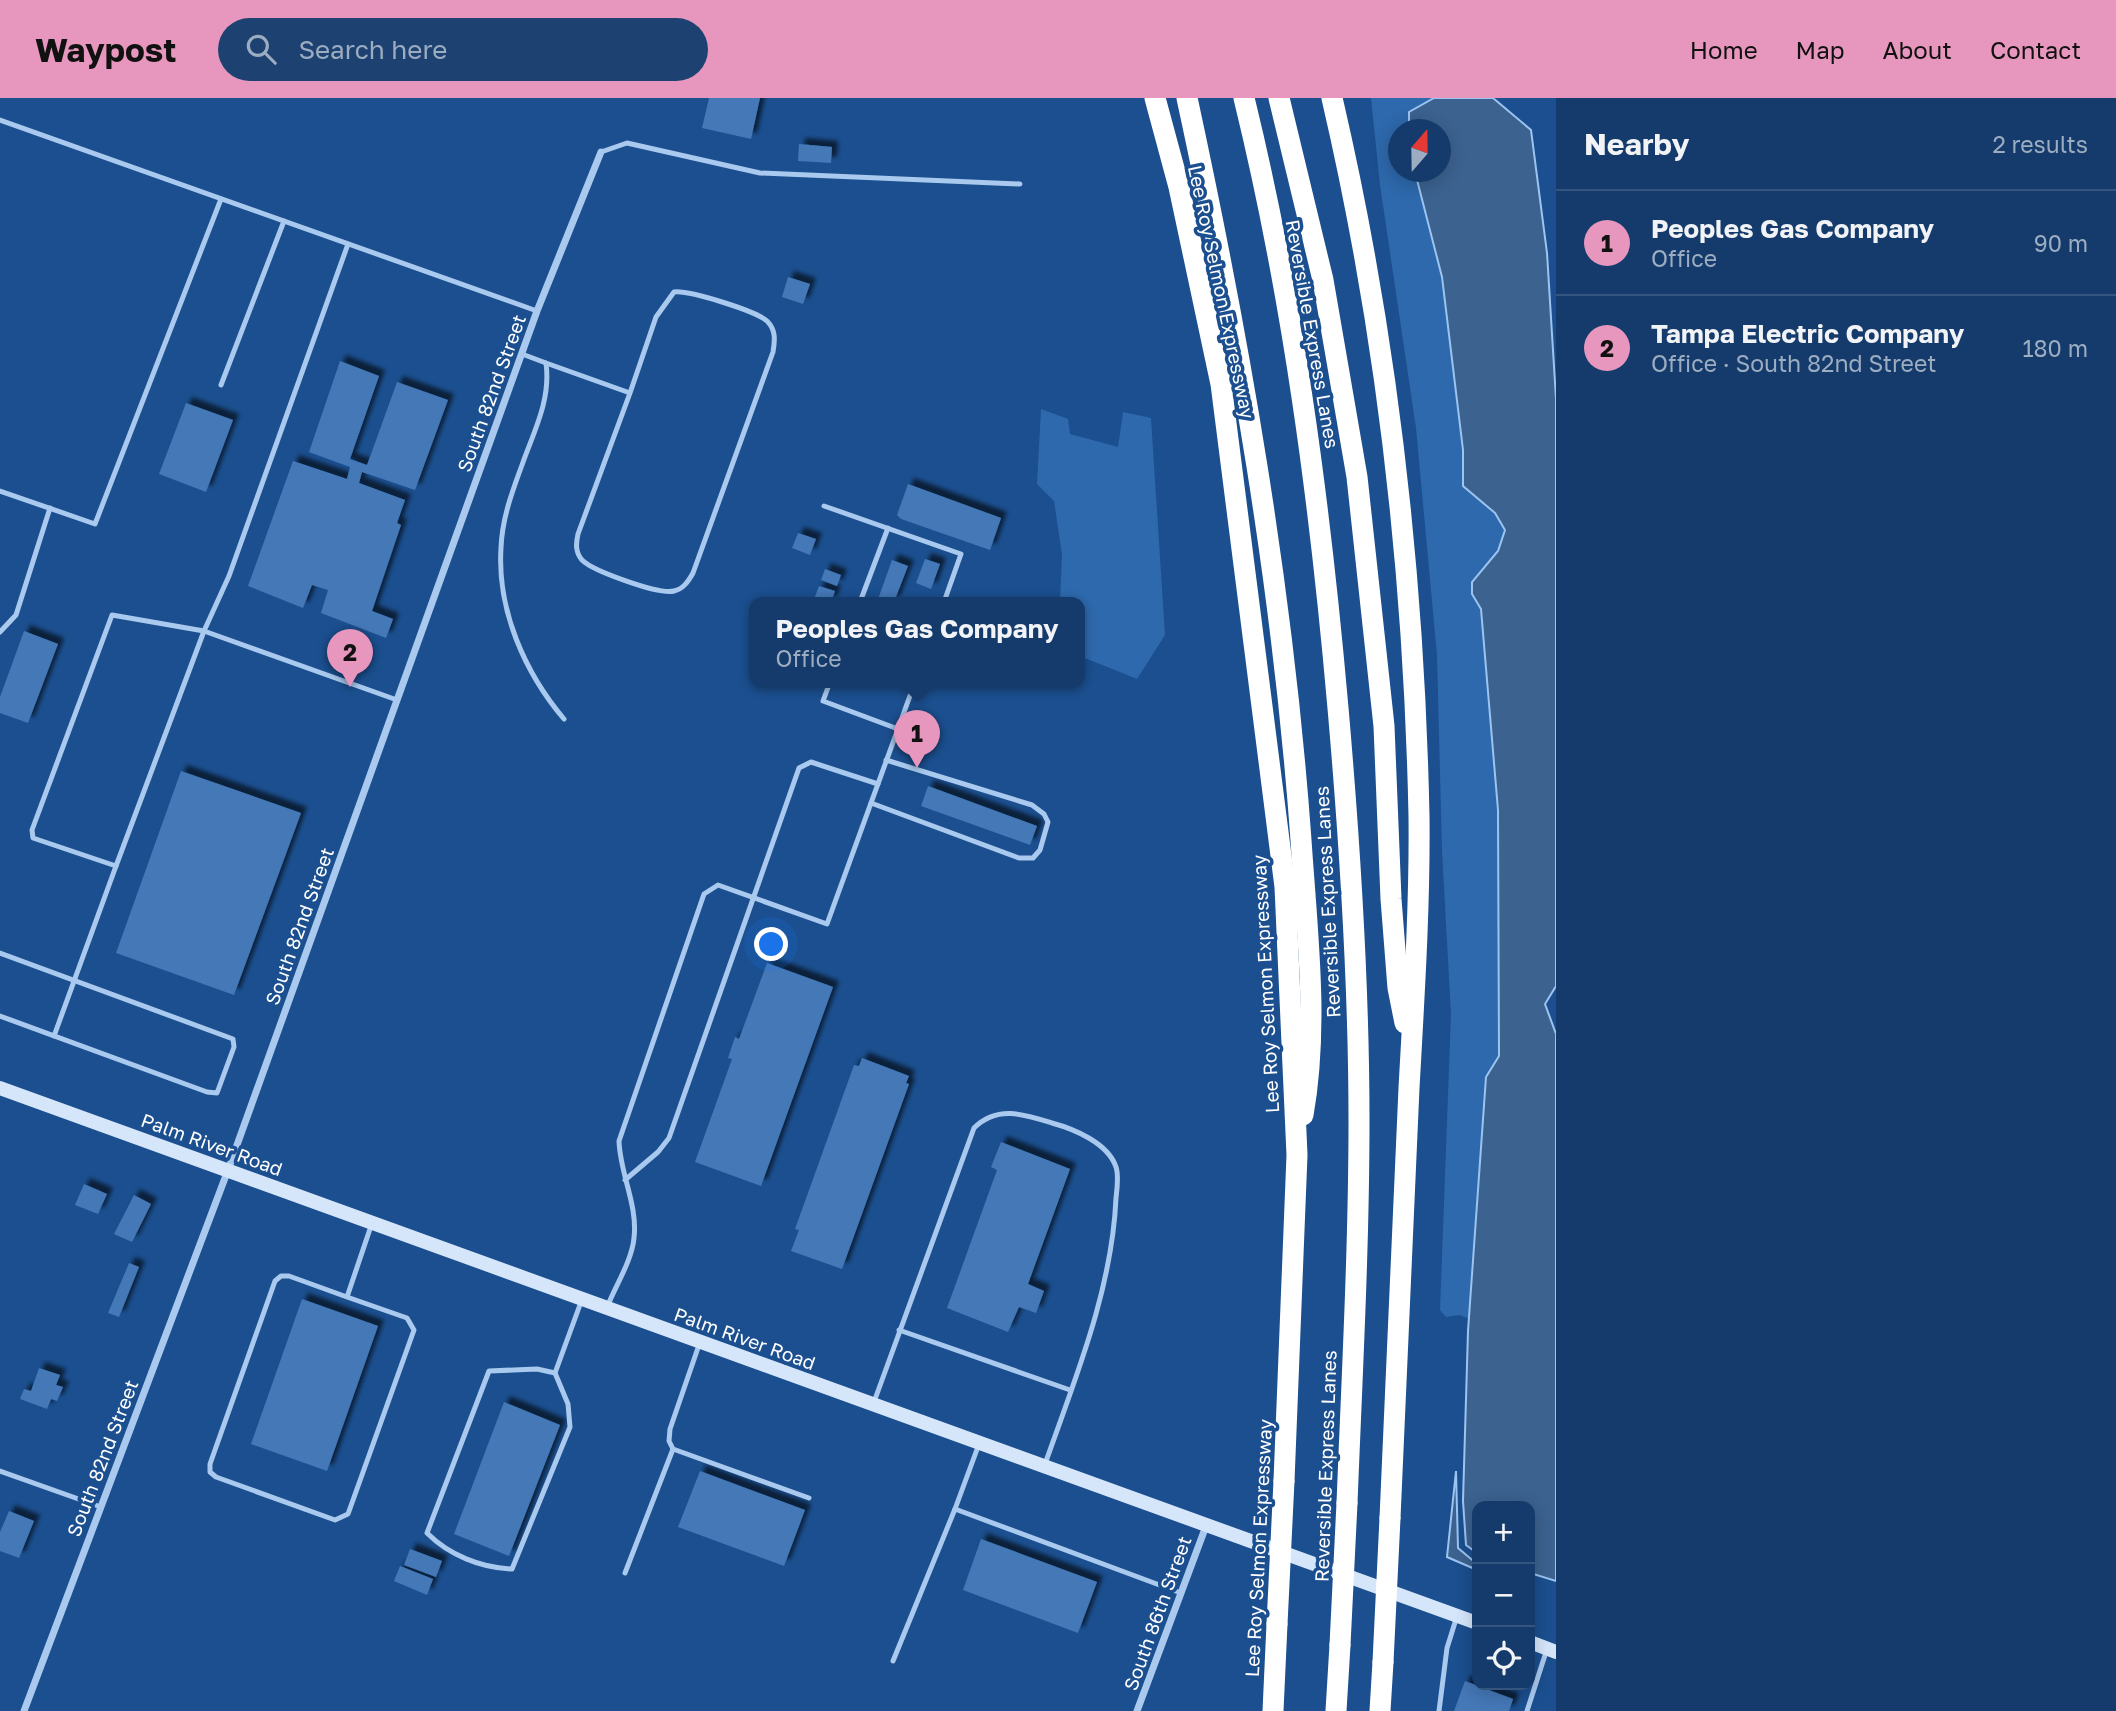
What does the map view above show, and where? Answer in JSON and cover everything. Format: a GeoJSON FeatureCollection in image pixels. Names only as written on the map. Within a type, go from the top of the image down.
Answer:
{"type":"FeatureCollection","features":[{"type":"Feature","properties":{"kind":"highway","name":"Lee Roy Selmon Expressway"},"geometry":{"type":"LineString","coordinates":[[1155,98],[1179,187],[1221,384],[1285,887],[1297,1155],[1273,1711]]}},
{"type":"Feature","properties":{"kind":"highway"},"geometry":{"type":"LineString","coordinates":[[1187,98],[1224,271],[1247,407],[1270,553],[1295,758],[1308,942],[1311,1070],[1297,1155]]}},
{"type":"Feature","properties":{"kind":"highway","name":"Reversible Express Lanes"},"geometry":{"type":"LineString","coordinates":[[1244,98],[1272,226],[1300,382],[1331,622],[1356,992],[1359,1119],[1347,1503],[1336,1711]]}},
{"type":"Feature","properties":{"kind":"highway"},"geometry":{"type":"LineString","coordinates":[[1279,98],[1323,280],[1357,477],[1384,726],[1398,988],[1402,1015],[1412,1042]]}},
{"type":"Feature","properties":{"kind":"highway"},"geometry":{"type":"LineString","coordinates":[[1332,98],[1367,261],[1399,476],[1408,585],[1419,821],[1412,1042],[1380,1711]]}},
{"type":"Feature","properties":{"kind":"street","name":"South 82nd Street"},"geometry":{"type":"LineString","coordinates":[[24,1711],[228,1170],[537,311],[601,152]]}},
{"type":"Feature","properties":{"kind":"street","name":"Palm River Road"},"geometry":{"type":"LineString","coordinates":[[0,1088],[1472,1621]]}},
{"type":"Feature","properties":{"kind":"street","name":"South 86th Street"},"geometry":{"type":"LineString","coordinates":[[1137,1711],[1206,1526]]}},
{"type":"Feature","properties":{"kind":"street"},"geometry":{"type":"LineString","coordinates":[[1535,1644],[1552,1650]]}},
{"type":"Feature","properties":{"kind":"lane"},"geometry":{"type":"LineString","coordinates":[[0,120],[537,311]]}},
{"type":"Feature","properties":{"kind":"lane"},"geometry":{"type":"LineString","coordinates":[[601,152],[627,143],[760,173],[1020,184]]}},
{"type":"Feature","properties":{"kind":"lane"},"geometry":{"type":"LineString","coordinates":[[0,491],[95,524],[221,199]]}},
{"type":"Feature","properties":{"kind":"lane"},"geometry":{"type":"LineString","coordinates":[[221,385],[284,221]]}},
{"type":"Feature","properties":{"kind":"lane"},"geometry":{"type":"LineString","coordinates":[[54,1036],[204,631],[229,576],[348,244]]}},
{"type":"Feature","properties":{"kind":"lane"},"geometry":{"type":"LineString","coordinates":[[674,292],[689,292],[764,319],[773,331],[773,352],[693,573],[687,583],[676,591],[659,591],[597,569],[582,560],[577,551],[578,534],[630,393],[656,317],[674,292]]}},
{"type":"Feature","properties":{"kind":"lane"},"geometry":{"type":"LineString","coordinates":[[522,354],[630,393]]}},
{"type":"Feature","properties":{"kind":"lane"},"geometry":{"type":"LineString","coordinates":[[546,363],[548,382],[544,407],[510,500],[500,550],[505,596],[518,645],[542,692],[564,719]]}},
{"type":"Feature","properties":{"kind":"lane"},"geometry":{"type":"LineString","coordinates":[[824,506],[961,554],[946,597]]}},
{"type":"Feature","properties":{"kind":"lane"},"geometry":{"type":"LineString","coordinates":[[0,632],[16,615],[50,508]]}},
{"type":"Feature","properties":{"kind":"lane"},"geometry":{"type":"LineString","coordinates":[[862,597],[888,528]]}},
{"type":"Feature","properties":{"kind":"lane"},"geometry":{"type":"LineString","coordinates":[[116,866],[33,838],[36,817],[113,615],[204,631],[397,699]]}},
{"type":"Feature","properties":{"kind":"lane"},"geometry":{"type":"LineString","coordinates":[[828,688],[823,701],[898,729]]}},
{"type":"Feature","properties":{"kind":"lane"},"geometry":{"type":"LineString","coordinates":[[607,1308],[634,1240],[634,1214],[619,1141],[704,894],[718,885],[827,924],[913,688]]}},
{"type":"Feature","properties":{"kind":"lane"},"geometry":{"type":"LineString","coordinates":[[871,803],[1019,858],[1033,858],[1040,849],[1048,821],[1032,805],[887,760]]}},
{"type":"Feature","properties":{"kind":"lane"},"geometry":{"type":"LineString","coordinates":[[625,1180],[658,1152],[669,1138],[799,768],[811,762],[878,783]]}},
{"type":"Feature","properties":{"kind":"lane"},"geometry":{"type":"LineString","coordinates":[[0,953],[233,1039],[233,1047],[217,1093],[207,1092],[0,1016]]}},
{"type":"Feature","properties":{"kind":"lane"},"geometry":{"type":"LineString","coordinates":[[873,1405],[974,1128],[982,1120],[1012,1112],[1058,1124],[1106,1150],[1116,1167],[1115,1227],[1109,1257],[1070,1390],[1044,1468]]}},
{"type":"Feature","properties":{"kind":"lane"},"geometry":{"type":"LineString","coordinates":[[347,1297],[372,1223]]}},
{"type":"Feature","properties":{"kind":"lane"},"geometry":{"type":"LineString","coordinates":[[281,1276],[289,1276],[347,1297],[407,1318],[414,1329],[348,1514],[343,1519],[335,1520],[216,1478],[210,1472],[275,1282],[281,1276]]}},
{"type":"Feature","properties":{"kind":"lane"},"geometry":{"type":"LineString","coordinates":[[555,1373],[537,1369],[489,1371],[427,1533],[442,1549],[492,1568],[512,1569],[570,1427],[568,1405],[555,1373],[583,1299]]}},
{"type":"Feature","properties":{"kind":"lane"},"geometry":{"type":"LineString","coordinates":[[899,1330],[1070,1390]]}},
{"type":"Feature","properties":{"kind":"lane"},"geometry":{"type":"LineString","coordinates":[[700,1342],[670,1429],[669,1441],[673,1448],[809,1499]]}},
{"type":"Feature","properties":{"kind":"lane"},"geometry":{"type":"LineString","coordinates":[[893,1661],[979,1444]]}},
{"type":"Feature","properties":{"kind":"lane"},"geometry":{"type":"LineString","coordinates":[[625,1573],[673,1448]]}},
{"type":"Feature","properties":{"kind":"lane"},"geometry":{"type":"LineString","coordinates":[[0,1471],[101,1507]]}},
{"type":"Feature","properties":{"kind":"lane"},"geometry":{"type":"LineString","coordinates":[[955,1509],[1181,1593]]}},
{"type":"Feature","properties":{"kind":"lane"},"geometry":{"type":"LineString","coordinates":[[1439,1711],[1447,1648],[1457,1616]]}},
{"type":"Feature","properties":{"kind":"lane"},"geometry":{"type":"LineString","coordinates":[[1527,1711],[1552,1650]]}},
{"type":"Feature","properties":{"kind":"shaded area"},"geometry":{"type":"Polygon","coordinates":[[[1371,98],[1434,98],[1409,112],[1409,119],[1388,119],[1388,182],[1418,182],[1442,277],[1463,450],[1463,486],[1495,513],[1505,530],[1498,551],[1472,594],[1481,609],[1498,810],[1499,1056],[1486,1077],[1469,1319],[1460,1315],[1446,1317],[1440,1310],[1451,1014],[1442,851],[1437,655],[1416,428],[1380,185],[1371,98]]]}},
{"type":"Feature","properties":{"kind":"shaded area"},"geometry":{"type":"Polygon","coordinates":[[[1434,98],[1493,98],[1531,130],[1547,253],[1556,399],[1556,986],[1545,1004],[1556,1034],[1556,1581],[1535,1575],[1535,1501],[1472,1501],[1472,1549],[1466,1545],[1463,1501],[1468,1331],[1486,1077],[1499,1056],[1498,810],[1481,609],[1472,594],[1472,582],[1498,551],[1505,530],[1495,513],[1463,486],[1463,450],[1442,277],[1418,182],[1451,182],[1451,119],[1409,119],[1409,112],[1434,98]]]}},
{"type":"Feature","properties":{"kind":"shaded area"},"geometry":{"type":"Polygon","coordinates":[[[1041,409],[1068,419],[1070,434],[1118,447],[1123,412],[1151,418],[1165,635],[1137,679],[1085,658],[1085,597],[1060,597],[1062,555],[1054,501],[1037,484],[1041,409]]]}},
{"type":"Feature","properties":{"kind":"shaded area"},"geometry":{"type":"Polygon","coordinates":[[[1456,1471],[1458,1548],[1472,1560],[1472,1568],[1447,1557],[1456,1471]]]}},
{"type":"Feature","properties":{"kind":"building"},"geometry":{"type":"Polygon","coordinates":[[[709,98],[760,98],[751,139],[702,128],[709,98]]]}},
{"type":"Feature","properties":{"kind":"building"},"geometry":{"type":"Polygon","coordinates":[[[799,144],[832,147],[831,163],[798,161],[799,144]]]}},
{"type":"Feature","properties":{"kind":"building"},"geometry":{"type":"Polygon","coordinates":[[[788,277],[810,284],[803,304],[782,297],[788,277]]]}},
{"type":"Feature","properties":{"kind":"building"},"geometry":{"type":"Polygon","coordinates":[[[340,361],[379,376],[350,459],[367,465],[397,382],[448,400],[415,490],[362,472],[359,483],[405,500],[397,523],[401,525],[372,611],[393,619],[386,638],[321,613],[328,590],[312,585],[303,608],[248,586],[293,461],[347,479],[350,467],[309,452],[340,361]]]}},
{"type":"Feature","properties":{"kind":"building"},"geometry":{"type":"Polygon","coordinates":[[[186,403],[233,420],[206,492],[159,474],[186,403]]]}},
{"type":"Feature","properties":{"kind":"building"},"geometry":{"type":"Polygon","coordinates":[[[908,484],[1001,518],[990,550],[901,519],[897,515],[908,484]]]}},
{"type":"Feature","properties":{"kind":"building"},"geometry":{"type":"Polygon","coordinates":[[[798,533],[816,539],[810,555],[792,548],[798,533]]]}},
{"type":"Feature","properties":{"kind":"building"},"geometry":{"type":"Polygon","coordinates":[[[925,559],[940,564],[931,589],[916,583],[925,559]]]}},
{"type":"Feature","properties":{"kind":"building"},"geometry":{"type":"Polygon","coordinates":[[[892,560],[908,566],[896,597],[879,597],[892,560]]]}},
{"type":"Feature","properties":{"kind":"building"},"geometry":{"type":"Polygon","coordinates":[[[825,569],[841,575],[837,586],[821,580],[825,569]]]}},
{"type":"Feature","properties":{"kind":"building"},"geometry":{"type":"Polygon","coordinates":[[[819,586],[835,591],[833,597],[815,597],[819,586]]]}},
{"type":"Feature","properties":{"kind":"building"},"geometry":{"type":"Polygon","coordinates":[[[24,631],[58,644],[28,723],[0,713],[0,697],[24,631]]]}},
{"type":"Feature","properties":{"kind":"building"},"geometry":{"type":"Polygon","coordinates":[[[181,771],[301,813],[234,995],[116,953],[181,771]]]}},
{"type":"Feature","properties":{"kind":"building"},"geometry":{"type":"Polygon","coordinates":[[[928,786],[1037,826],[1030,845],[921,806],[928,786]]]}},
{"type":"Feature","properties":{"kind":"building"},"geometry":{"type":"Polygon","coordinates":[[[767,963],[833,987],[761,1186],[695,1162],[732,1059],[728,1058],[735,1037],[739,1039],[767,963]]]}},
{"type":"Feature","properties":{"kind":"building"},"geometry":{"type":"Polygon","coordinates":[[[862,1058],[909,1076],[906,1083],[909,1084],[842,1269],[791,1251],[799,1230],[795,1229],[854,1065],[859,1066],[862,1058]]]}},
{"type":"Feature","properties":{"kind":"building"},"geometry":{"type":"Polygon","coordinates":[[[1001,1142],[1070,1169],[1028,1284],[1044,1291],[1036,1313],[1019,1307],[1008,1332],[947,1308],[997,1170],[991,1167],[1001,1142]]]}},
{"type":"Feature","properties":{"kind":"building"},"geometry":{"type":"Polygon","coordinates":[[[84,1184],[107,1194],[98,1214],[75,1205],[84,1184]]]}},
{"type":"Feature","properties":{"kind":"building"},"geometry":{"type":"Polygon","coordinates":[[[134,1195],[151,1204],[132,1242],[114,1234],[134,1195]]]}},
{"type":"Feature","properties":{"kind":"building"},"geometry":{"type":"Polygon","coordinates":[[[129,1263],[139,1267],[119,1317],[108,1313],[129,1263]]]}},
{"type":"Feature","properties":{"kind":"building"},"geometry":{"type":"Polygon","coordinates":[[[302,1299],[378,1326],[327,1471],[251,1444],[302,1299]]]}},
{"type":"Feature","properties":{"kind":"building"},"geometry":{"type":"Polygon","coordinates":[[[39,1368],[60,1375],[56,1385],[63,1387],[57,1401],[51,1399],[47,1409],[20,1399],[24,1389],[31,1391],[39,1368]]]}},
{"type":"Feature","properties":{"kind":"building"},"geometry":{"type":"Polygon","coordinates":[[[504,1402],[560,1425],[509,1556],[454,1534],[504,1402]]]}},
{"type":"Feature","properties":{"kind":"building"},"geometry":{"type":"Polygon","coordinates":[[[700,1471],[805,1510],[784,1566],[678,1527],[700,1471]]]}},
{"type":"Feature","properties":{"kind":"building"},"geometry":{"type":"Polygon","coordinates":[[[9,1511],[34,1521],[19,1558],[0,1551],[0,1532],[9,1511]]]}},
{"type":"Feature","properties":{"kind":"building"},"geometry":{"type":"Polygon","coordinates":[[[981,1539],[1097,1582],[1078,1633],[963,1590],[981,1539]]]}},
{"type":"Feature","properties":{"kind":"building"},"geometry":{"type":"Polygon","coordinates":[[[410,1549],[442,1561],[436,1577],[404,1565],[410,1549]]]}},
{"type":"Feature","properties":{"kind":"building"},"geometry":{"type":"Polygon","coordinates":[[[400,1566],[433,1579],[427,1595],[394,1581],[400,1566]]]}},
{"type":"Feature","properties":{"kind":"building"},"geometry":{"type":"Polygon","coordinates":[[[1465,1681],[1472,1684],[1472,1690],[1489,1690],[1513,1699],[1509,1711],[1454,1711],[1465,1681]]]}},
{"type":"Feature","properties":{"kind":"place","name":"Tampa Electric Company"},"geometry":{"type":"Point","coordinates":[350,687]}},
{"type":"Feature","properties":{"kind":"place","name":"Peoples Gas Company"},"geometry":{"type":"Point","coordinates":[917,768]}}]}
